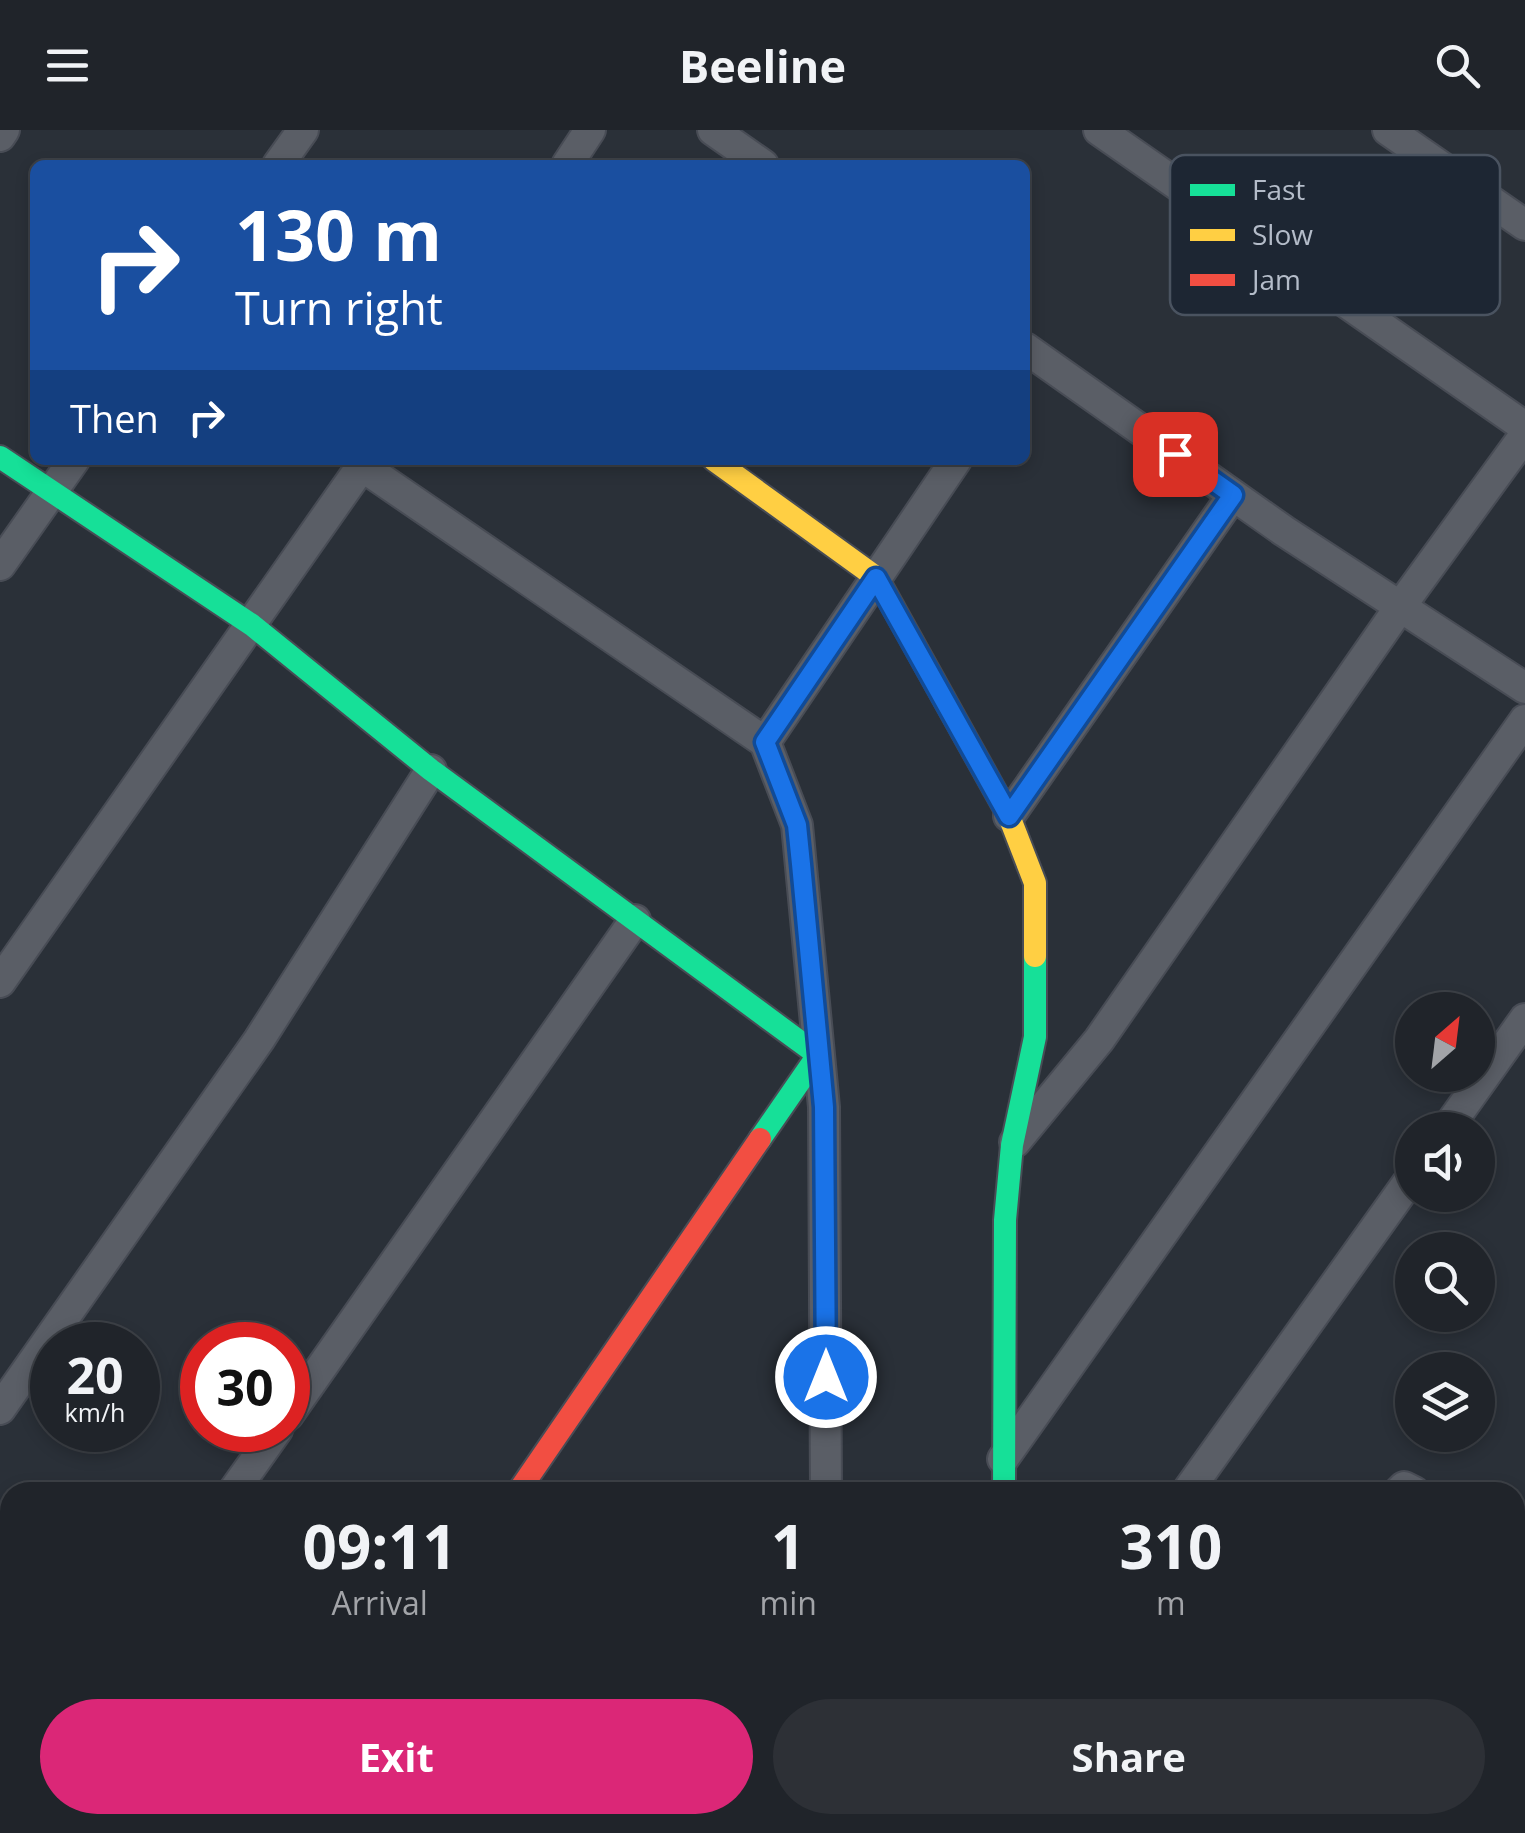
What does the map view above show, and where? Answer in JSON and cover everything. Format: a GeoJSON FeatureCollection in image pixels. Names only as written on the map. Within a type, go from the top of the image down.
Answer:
{"type":"FeatureCollection","features":[{"type":"Feature","properties":{"kind":"street"},"geometry":{"type":"LineString","coordinates":[[0,136],[4,130]]}},
{"type":"Feature","properties":{"kind":"street"},"geometry":{"type":"LineString","coordinates":[[282,160],[303,130]]}},
{"type":"Feature","properties":{"kind":"street"},"geometry":{"type":"LineString","coordinates":[[569,160],[590,130]]}},
{"type":"Feature","properties":{"kind":"street"},"geometry":{"type":"LineString","coordinates":[[713,130],[757,160]]}},
{"type":"Feature","properties":{"kind":"street"},"geometry":{"type":"LineString","coordinates":[[1099,130],[1170,180]]}},
{"type":"Feature","properties":{"kind":"street"},"geometry":{"type":"LineString","coordinates":[[1388,130],[1424,155]]}},
{"type":"Feature","properties":{"kind":"street"},"geometry":{"type":"LineString","coordinates":[[1500,208],[1525,226]]}},
{"type":"Feature","properties":{"kind":"street"},"geometry":{"type":"LineString","coordinates":[[1364,315],[1525,427]]}},
{"type":"Feature","properties":{"kind":"street"},"geometry":{"type":"LineString","coordinates":[[1030,356],[1525,688]]}},
{"type":"Feature","properties":{"kind":"street"},"geometry":{"type":"LineString","coordinates":[[1012,1144],[1099,1040],[1400,606],[1525,435]]}},
{"type":"Feature","properties":{"kind":"street"},"geometry":{"type":"LineString","coordinates":[[0,457],[252,625],[431,770],[818,1055]]}},
{"type":"Feature","properties":{"kind":"street"},"geometry":{"type":"LineString","coordinates":[[0,565],[71,465]]}},
{"type":"Feature","properties":{"kind":"street"},"geometry":{"type":"LineString","coordinates":[[0,982],[363,465]]}},
{"type":"Feature","properties":{"kind":"street"},"geometry":{"type":"LineString","coordinates":[[367,465],[765,742],[797,825],[824,1107],[826,1482]]}},
{"type":"Feature","properties":{"kind":"street"},"geometry":{"type":"LineString","coordinates":[[721,465],[876,578],[1009,816],[1035,883],[1035,1038],[1012,1144],[1006,1220],[1004,1482]]}},
{"type":"Feature","properties":{"kind":"street"},"geometry":{"type":"LineString","coordinates":[[765,742],[953,465]]}},
{"type":"Feature","properties":{"kind":"street"},"geometry":{"type":"LineString","coordinates":[[1009,816],[1233,495]]}},
{"type":"Feature","properties":{"kind":"street"},"geometry":{"type":"LineString","coordinates":[[1003,1459],[1525,720]]}},
{"type":"Feature","properties":{"kind":"street"},"geometry":{"type":"LineString","coordinates":[[0,1410],[258,1040],[431,770]]}},
{"type":"Feature","properties":{"kind":"street"},"geometry":{"type":"LineString","coordinates":[[310,1384],[635,920]]}},
{"type":"Feature","properties":{"kind":"street"},"geometry":{"type":"LineString","coordinates":[[1459,1112],[1525,1020]]}},
{"type":"Feature","properties":{"kind":"street"},"geometry":{"type":"LineString","coordinates":[[525,1482],[818,1055]]}},
{"type":"Feature","properties":{"kind":"street"},"geometry":{"type":"LineString","coordinates":[[1194,1482],[1395,1201]]}},
{"type":"Feature","properties":{"kind":"street"},"geometry":{"type":"LineString","coordinates":[[240,1482],[261,1452]]}},
{"type":"Feature","properties":{"kind":"traffic: fast"},"geometry":{"type":"LineString","coordinates":[[0,457],[252,625],[431,770],[818,1055],[760,1139]]}},
{"type":"Feature","properties":{"kind":"traffic: fast"},"geometry":{"type":"LineString","coordinates":[[1004,1482],[1005,1220],[1012,1145],[1035,1037],[1035,956]]}},
{"type":"Feature","properties":{"kind":"traffic: slow"},"geometry":{"type":"LineString","coordinates":[[721,465],[877,578],[1009,816],[1035,883],[1035,956]]}},
{"type":"Feature","properties":{"kind":"traffic: jam"},"geometry":{"type":"LineString","coordinates":[[525,1482],[760,1139]]}},
{"type":"Feature","properties":{"kind":"route"},"geometry":{"type":"LineString","coordinates":[[826,1377],[824,1107],[801,864],[797,825],[765,742],[876,578],[1009,816],[1233,495],[1175,454]]}}]}
